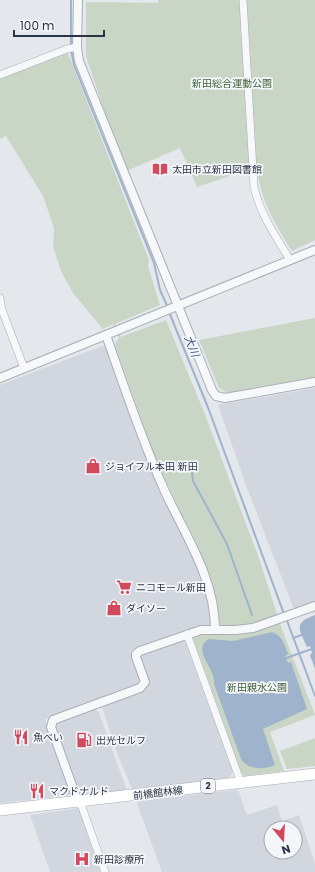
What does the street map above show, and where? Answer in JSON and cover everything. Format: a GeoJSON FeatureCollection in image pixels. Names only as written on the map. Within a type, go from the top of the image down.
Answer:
{"type":"FeatureCollection","features":[{"type":"Feature","properties":{"kind":"main road","name":"前橋館林線"},"geometry":{"type":"LineString","coordinates":[[0,810],[315,774]]}},
{"type":"Feature","properties":{"kind":"street"},"geometry":{"type":"LineString","coordinates":[[78,0],[77,47],[79,61],[175,307],[212,390],[216,396],[225,398],[315,382]]}},
{"type":"Feature","properties":{"kind":"street"},"geometry":{"type":"LineString","coordinates":[[243,0],[254,187],[259,204],[267,221],[290,260]]}},
{"type":"Feature","properties":{"kind":"street"},"geometry":{"type":"LineString","coordinates":[[0,75],[67,49],[77,47]]}},
{"type":"Feature","properties":{"kind":"street"},"geometry":{"type":"LineString","coordinates":[[0,378],[315,250]]}},
{"type":"Feature","properties":{"kind":"street"},"geometry":{"type":"LineString","coordinates":[[0,298],[2,310],[24,368]]}},
{"type":"Feature","properties":{"kind":"street"},"geometry":{"type":"LineString","coordinates":[[106,335],[163,486],[203,570],[212,602],[215,629]]}},
{"type":"Feature","properties":{"kind":"street"},"geometry":{"type":"LineString","coordinates":[[105,872],[51,727],[51,722],[57,718],[140,688],[144,682],[136,654],[187,634],[215,629],[248,629],[315,606]]}},
{"type":"Feature","properties":{"kind":"street"},"geometry":{"type":"LineString","coordinates":[[187,634],[240,783]]}},
{"type":"Feature","properties":{"kind":"shaded area"},"geometry":{"type":"Polygon","coordinates":[[[102,346],[106,347],[131,416],[200,573],[208,595],[212,622],[208,626],[188,629],[130,651],[141,681],[139,685],[45,719],[71,793],[70,795],[0,803],[0,385],[102,346]]]}},
{"type":"Feature","properties":{"kind":"shaded area"},"geometry":{"type":"Polygon","coordinates":[[[315,388],[315,601],[294,609],[247,488],[218,405],[315,388]]]}},
{"type":"Feature","properties":{"kind":"shaded area"},"geometry":{"type":"Polygon","coordinates":[[[181,641],[186,643],[233,771],[229,778],[132,789],[117,753],[102,707],[145,689],[148,684],[139,659],[142,655],[181,641]]]}},
{"type":"Feature","properties":{"kind":"shaded area","name":"出光セルフ"},"geometry":{"type":"Polygon","coordinates":[[[95,709],[99,713],[126,788],[124,791],[80,795],[55,727],[57,723],[95,709]]]}},
{"type":"Feature","properties":{"kind":"shaded area"},"geometry":{"type":"Polygon","coordinates":[[[238,790],[247,815],[277,805],[282,820],[263,820],[263,860],[303,860],[303,827],[315,863],[315,872],[162,872],[136,801],[238,790]]]}},
{"type":"Feature","properties":{"kind":"shaded area"},"geometry":{"type":"Polygon","coordinates":[[[79,808],[100,872],[50,872],[30,815],[79,808]]]}},
{"type":"Feature","properties":{"kind":"shaded area"},"geometry":{"type":"Polygon","coordinates":[[[299,815],[301,820],[285,820],[299,815]]]}},
{"type":"Feature","properties":{"kind":"green space","name":"新田総合運動公園"},"geometry":{"type":"Polygon","coordinates":[[[158,0],[315,0],[315,240],[292,251],[269,211],[261,190],[257,167],[197,187],[180,148],[126,171],[86,56],[86,2],[158,3],[158,0]]]}},
{"type":"Feature","properties":{"kind":"green space","name":"新田親水公園"},"geometry":{"type":"Polygon","coordinates":[[[67,51],[149,260],[148,266],[160,305],[115,324],[121,337],[166,320],[204,412],[260,561],[280,624],[315,715],[270,732],[284,771],[244,776],[241,772],[193,639],[195,636],[201,635],[242,634],[256,631],[278,624],[276,617],[251,625],[221,625],[219,622],[217,604],[206,567],[154,455],[115,344],[119,338],[113,324],[103,329],[73,293],[61,271],[53,246],[54,228],[43,196],[6,136],[0,139],[0,78],[67,51]]]}},
{"type":"Feature","properties":{"kind":"green space"},"geometry":{"type":"Polygon","coordinates":[[[315,318],[315,377],[228,393],[219,388],[199,340],[315,318]]]}},
{"type":"Feature","properties":{"kind":"green space"},"geometry":{"type":"Polygon","coordinates":[[[315,738],[315,766],[287,769],[280,751],[315,738]]]}},
{"type":"Feature","properties":{"kind":"water"},"geometry":{"type":"Polygon","coordinates":[[[315,615],[315,669],[310,655],[312,653],[310,646],[307,647],[300,631],[300,627],[303,621],[315,615]]]}},
{"type":"Feature","properties":{"kind":"water"},"geometry":{"type":"Polygon","coordinates":[[[272,632],[281,638],[284,644],[288,654],[285,656],[288,663],[291,662],[307,709],[263,729],[275,765],[266,768],[256,768],[247,765],[241,759],[214,684],[212,672],[202,649],[204,643],[209,639],[233,641],[272,632]]]}},
{"type":"Feature","properties":{"kind":"waterway","name":"大川"},"geometry":{"type":"LineString","coordinates":[[71,0],[71,46]]}},
{"type":"Feature","properties":{"kind":"waterway","name":"大川"},"geometry":{"type":"LineString","coordinates":[[71,50],[74,65],[154,263],[160,290],[168,308]]}},
{"type":"Feature","properties":{"kind":"waterway","name":"大川"},"geometry":{"type":"LineString","coordinates":[[169,312],[209,410],[284,614]]}},
{"type":"Feature","properties":{"kind":"waterway"},"geometry":{"type":"LineString","coordinates":[[192,472],[193,481],[227,544],[252,615]]}},
{"type":"Feature","properties":{"kind":"waterway","name":"大川"},"geometry":{"type":"LineString","coordinates":[[286,618],[315,696]]}},
{"type":"Feature","properties":{"kind":"waterway"},"geometry":{"type":"LineString","coordinates":[[293,638],[304,634]]}},
{"type":"Feature","properties":{"kind":"waterway","name":"大川"},"geometry":{"type":"LineString","coordinates":[[283,659],[315,648]]}},
{"type":"Feature","properties":{"kind":"place","name":"太田市立新田図書館"},"geometry":{"type":"Point","coordinates":[160,169]}},
{"type":"Feature","properties":{"kind":"place","name":"ジョイフル本田 新田"},"geometry":{"type":"Point","coordinates":[93,466]}},
{"type":"Feature","properties":{"kind":"place","name":"ニコモール新田"},"geometry":{"type":"Point","coordinates":[124,587]}},
{"type":"Feature","properties":{"kind":"place","name":"ダイソー"},"geometry":{"type":"Point","coordinates":[114,608]}},
{"type":"Feature","properties":{"kind":"place","name":"魚べい"},"geometry":{"type":"Point","coordinates":[21,737]}},
{"type":"Feature","properties":{"kind":"place","name":"出光セルフ"},"geometry":{"type":"Point","coordinates":[84,740]}},
{"type":"Feature","properties":{"kind":"place","name":"マクドナルド"},"geometry":{"type":"Point","coordinates":[37,791]}},
{"type":"Feature","properties":{"kind":"place","name":"新田診療所"},"geometry":{"type":"Point","coordinates":[82,859]}}]}
